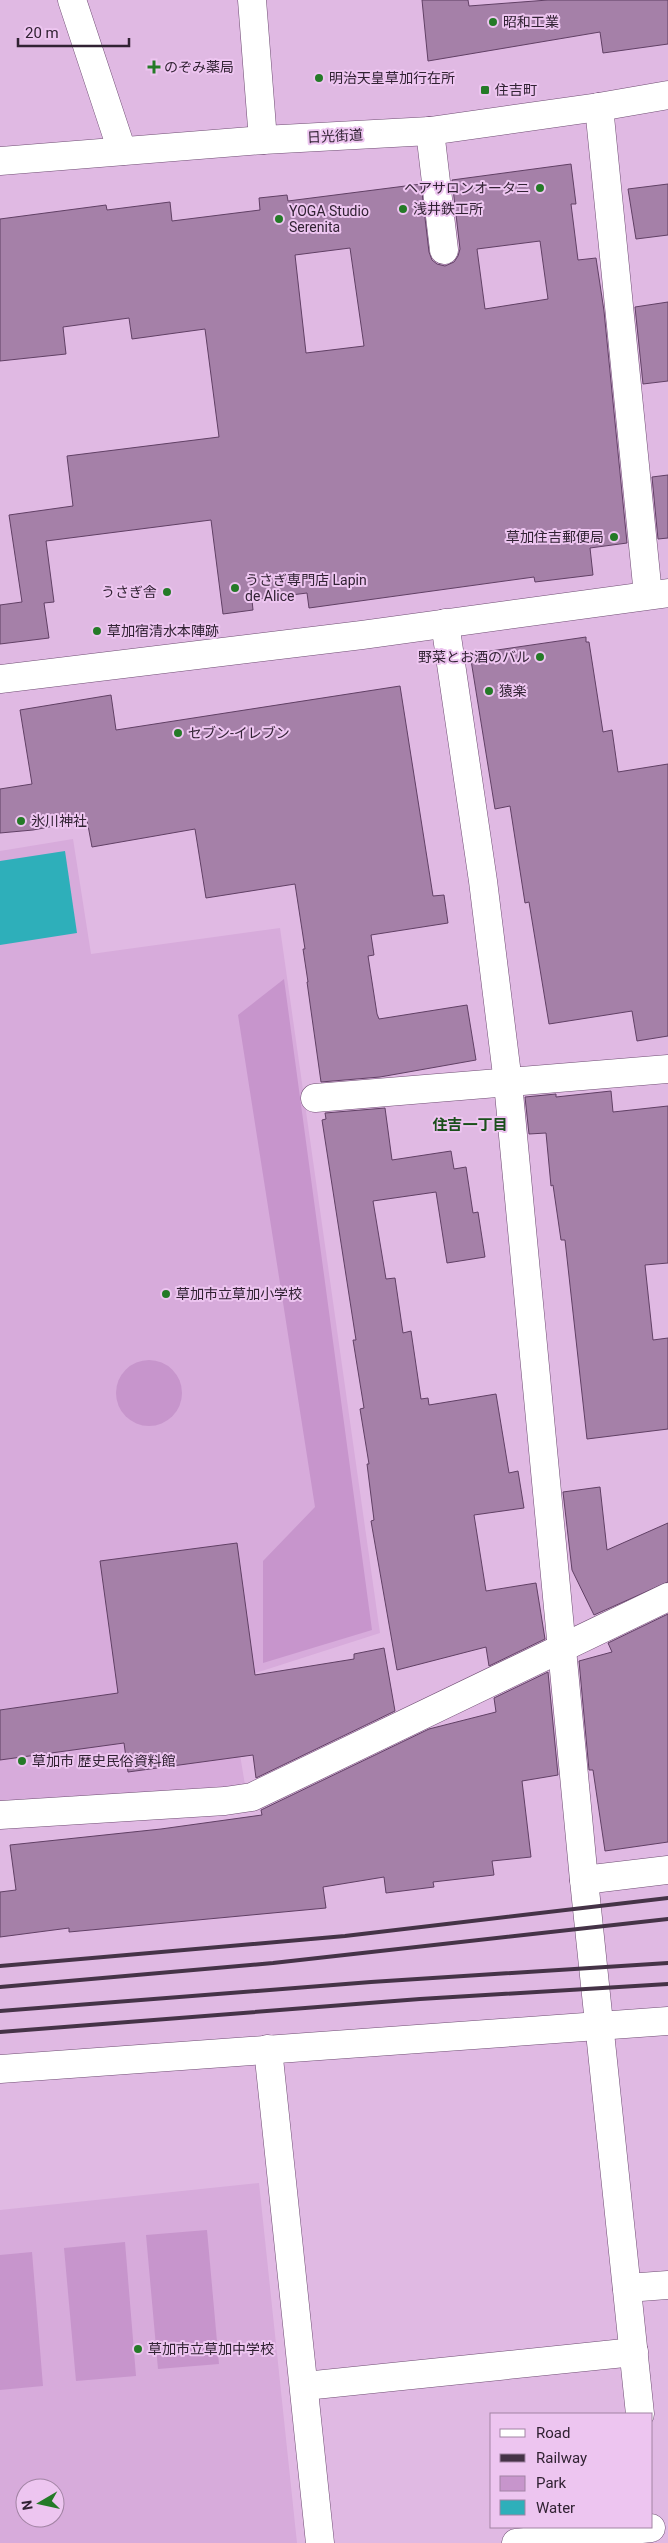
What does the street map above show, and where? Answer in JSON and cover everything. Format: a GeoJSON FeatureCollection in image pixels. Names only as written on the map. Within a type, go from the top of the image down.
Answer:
{"type":"FeatureCollection","features":[{"type":"Feature","properties":{"kind":"street"},"geometry":{"type":"LineString","coordinates":[[72,0],[122,151]]}},
{"type":"Feature","properties":{"kind":"street"},"geometry":{"type":"LineString","coordinates":[[252,0],[263,140]]}},
{"type":"Feature","properties":{"kind":"street","name":"日光街道"},"geometry":{"type":"LineString","coordinates":[[0,161],[263,140],[430,131],[598,108],[668,95]]}},
{"type":"Feature","properties":{"kind":"street"},"geometry":{"type":"LineString","coordinates":[[0,679],[362,636],[658,594],[598,108]]}},
{"type":"Feature","properties":{"kind":"street"},"geometry":{"type":"LineString","coordinates":[[430,131],[444,250]]}},
{"type":"Feature","properties":{"kind":"street"},"geometry":{"type":"LineString","coordinates":[[445,623],[483,881],[508,1083],[584,1880],[640,2413]]}},
{"type":"Feature","properties":{"kind":"street"},"geometry":{"type":"LineString","coordinates":[[315,1098],[668,1068]]}},
{"type":"Feature","properties":{"kind":"street"},"geometry":{"type":"LineString","coordinates":[[0,1815],[224,1802],[252,1797],[668,1597]]}},
{"type":"Feature","properties":{"kind":"street"},"geometry":{"type":"LineString","coordinates":[[584,1880],[668,1870]]}},
{"type":"Feature","properties":{"kind":"street"},"geometry":{"type":"LineString","coordinates":[[0,2069],[599,2025],[668,2022]]}},
{"type":"Feature","properties":{"kind":"street"},"geometry":{"type":"LineString","coordinates":[[268,2049],[305,2386],[320,2543]]}},
{"type":"Feature","properties":{"kind":"street"},"geometry":{"type":"LineString","coordinates":[[627,2288],[668,2285]]}},
{"type":"Feature","properties":{"kind":"street"},"geometry":{"type":"LineString","coordinates":[[305,2386],[634,2352]]}},
{"type":"Feature","properties":{"kind":"street"},"geometry":{"type":"LineString","coordinates":[[516,2543],[652,2533]]}},
{"type":"Feature","properties":{"kind":"street"},"geometry":{"type":"LineString","coordinates":[[526,2543],[652,2533]]}},
{"type":"Feature","properties":{"kind":"shaded area","name":"草加市立草加小学校"},"geometry":{"type":"Polygon","coordinates":[[[73,839],[91,954],[280,928],[380,1633],[228,1682],[245,1785],[0,1802],[0,851],[73,839]]]}},
{"type":"Feature","properties":{"kind":"shaded area","name":"草加市立草加中学校"},"geometry":{"type":"Polygon","coordinates":[[[259,2183],[297,2543],[0,2543],[0,2210],[259,2183]]]}},
{"type":"Feature","properties":{"kind":"green space"},"geometry":{"type":"Polygon","coordinates":[[[284,979],[372,1630],[263,1663],[263,1561],[315,1507],[238,1015],[284,979]]]}},
{"type":"Feature","properties":{"kind":"green space"},"geometry":{"type":"Polygon","coordinates":[[[149,1360],[162,1363],[172,1370],[179,1380],[182,1393],[179,1406],[172,1416],[162,1423],[149,1426],[136,1423],[126,1416],[119,1406],[116,1393],[119,1380],[126,1370],[136,1363],[149,1360]]]}},
{"type":"Feature","properties":{"kind":"green space"},"geometry":{"type":"Polygon","coordinates":[[[207,2230],[219,2364],[158,2369],[146,2235],[207,2230]]]}},
{"type":"Feature","properties":{"kind":"green space"},"geometry":{"type":"Polygon","coordinates":[[[125,2242],[136,2376],[76,2381],[64,2248],[125,2242]]]}},
{"type":"Feature","properties":{"kind":"green space"},"geometry":{"type":"Polygon","coordinates":[[[32,2252],[43,2386],[0,2390],[0,2255],[32,2252]]]}},
{"type":"Feature","properties":{"kind":"water"},"geometry":{"type":"Polygon","coordinates":[[[65,851],[77,933],[0,945],[0,861],[65,851]]]}},
{"type":"Feature","properties":{"kind":"building"},"geometry":{"type":"Polygon","coordinates":[[[422,0],[468,0],[469,6],[548,0],[668,0],[668,44],[603,53],[600,32],[428,61],[422,0]]]}},
{"type":"Feature","properties":{"kind":"building"},"geometry":{"type":"Polygon","coordinates":[[[571,164],[576,204],[571,204],[578,260],[596,258],[604,311],[627,543],[590,548],[593,575],[535,582],[534,577],[309,608],[307,593],[252,600],[253,610],[223,614],[211,520],[46,541],[54,602],[44,603],[49,638],[0,644],[0,605],[22,602],[9,515],[73,506],[67,456],[219,437],[205,329],[132,339],[129,318],[63,327],[66,354],[0,361],[0,219],[106,205],[107,210],[170,202],[172,221],[260,210],[259,198],[287,195],[288,201],[421,184],[429,252],[432,260],[437,264],[445,266],[454,262],[460,249],[452,180],[571,164]],[[540,241],[477,249],[485,309],[548,299],[540,241]],[[350,248],[295,255],[306,353],[364,346],[350,248]]]}},
{"type":"Feature","properties":{"kind":"building"},"geometry":{"type":"Polygon","coordinates":[[[668,184],[668,235],[636,239],[628,189],[668,184]]]}},
{"type":"Feature","properties":{"kind":"building"},"geometry":{"type":"Polygon","coordinates":[[[668,302],[668,381],[643,384],[635,307],[668,302]]]}},
{"type":"Feature","properties":{"kind":"building"},"geometry":{"type":"Polygon","coordinates":[[[668,475],[668,538],[658,539],[652,477],[668,475]]]}},
{"type":"Feature","properties":{"kind":"building"},"geometry":{"type":"Polygon","coordinates":[[[586,637],[586,642],[589,642],[603,732],[612,730],[618,772],[668,764],[668,1036],[637,1041],[632,1011],[549,1024],[529,902],[525,903],[510,806],[495,809],[470,654],[586,637]]]}},
{"type":"Feature","properties":{"kind":"building"},"geometry":{"type":"Polygon","coordinates":[[[400,686],[433,896],[444,895],[448,923],[371,935],[374,955],[368,956],[377,1014],[379,1019],[467,1005],[476,1060],[380,1077],[321,1082],[295,884],[206,898],[195,829],[92,847],[87,820],[33,830],[0,833],[0,789],[32,784],[20,710],[111,695],[116,730],[400,686]]]}},
{"type":"Feature","properties":{"kind":"building"},"geometry":{"type":"Polygon","coordinates":[[[611,1091],[613,1112],[668,1106],[668,1263],[645,1265],[653,1340],[668,1338],[668,1429],[587,1439],[565,1240],[561,1240],[553,1185],[551,1186],[546,1133],[529,1134],[525,1097],[556,1094],[556,1097],[611,1091]]]}},
{"type":"Feature","properties":{"kind":"building"},"geometry":{"type":"Polygon","coordinates":[[[385,1108],[392,1160],[451,1151],[454,1169],[466,1167],[473,1213],[478,1212],[485,1257],[447,1263],[436,1192],[373,1201],[386,1279],[395,1278],[403,1333],[411,1331],[421,1399],[428,1398],[429,1405],[496,1394],[509,1473],[518,1471],[524,1508],[474,1515],[486,1591],[536,1583],[545,1639],[489,1666],[486,1647],[397,1670],[371,1521],[374,1520],[367,1464],[369,1464],[360,1409],[364,1408],[353,1340],[356,1340],[322,1120],[326,1119],[325,1113],[385,1108]]]}},
{"type":"Feature","properties":{"kind":"building"},"geometry":{"type":"Polygon","coordinates":[[[600,1487],[607,1550],[668,1523],[668,1582],[594,1615],[572,1570],[563,1492],[600,1487]]]}},
{"type":"Feature","properties":{"kind":"building"},"geometry":{"type":"Polygon","coordinates":[[[237,1543],[255,1675],[354,1659],[354,1654],[384,1648],[395,1711],[256,1778],[253,1755],[128,1772],[124,1743],[0,1760],[0,1710],[118,1693],[100,1561],[237,1543]]]}},
{"type":"Feature","properties":{"kind":"building"},"geometry":{"type":"Polygon","coordinates":[[[668,1614],[668,1842],[605,1851],[593,1770],[589,1770],[579,1661],[612,1652],[608,1643],[668,1614]]]}},
{"type":"Feature","properties":{"kind":"building"},"geometry":{"type":"Polygon","coordinates":[[[548,1672],[558,1775],[522,1781],[531,1857],[492,1861],[494,1875],[433,1882],[434,1887],[386,1893],[384,1877],[323,1887],[326,1908],[69,1932],[69,1928],[0,1937],[0,1892],[16,1890],[10,1845],[161,1829],[262,1815],[261,1810],[429,1729],[496,1712],[494,1698],[548,1672]]]}},
{"type":"Feature","properties":{"kind":"railway"},"geometry":{"type":"LineString","coordinates":[[0,1966],[345,1936],[668,1898]]}},
{"type":"Feature","properties":{"kind":"railway"},"geometry":{"type":"LineString","coordinates":[[0,1987],[273,1963],[668,1919]]}},
{"type":"Feature","properties":{"kind":"railway"},"geometry":{"type":"LineString","coordinates":[[0,2011],[371,1982],[668,1963]]}},
{"type":"Feature","properties":{"kind":"railway"},"geometry":{"type":"LineString","coordinates":[[0,2032],[420,1999],[668,1984]]}},
{"type":"Feature","properties":{"kind":"place","name":"昭和工業"},"geometry":{"type":"Point","coordinates":[493,22]}},
{"type":"Feature","properties":{"kind":"place","name":"のぞみ薬局"},"geometry":{"type":"Point","coordinates":[154,67]}},
{"type":"Feature","properties":{"kind":"place","name":"明治天皇草加行在所"},"geometry":{"type":"Point","coordinates":[319,78]}},
{"type":"Feature","properties":{"kind":"place","name":"住吉町"},"geometry":{"type":"Point","coordinates":[485,90]}},
{"type":"Feature","properties":{"kind":"place","name":"ヘアサロンオータニ"},"geometry":{"type":"Point","coordinates":[540,188]}},
{"type":"Feature","properties":{"kind":"place","name":"浅井鉄工所"},"geometry":{"type":"Point","coordinates":[403,209]}},
{"type":"Feature","properties":{"kind":"place","name":"YOGA Studio Serenita"},"geometry":{"type":"Point","coordinates":[279,219]}},
{"type":"Feature","properties":{"kind":"place","name":"草加住吉郵便局"},"geometry":{"type":"Point","coordinates":[614,537]}},
{"type":"Feature","properties":{"kind":"place","name":"うさぎ専門店 Lapin de Alice"},"geometry":{"type":"Point","coordinates":[235,588]}},
{"type":"Feature","properties":{"kind":"place","name":"うさぎ舎"},"geometry":{"type":"Point","coordinates":[167,592]}},
{"type":"Feature","properties":{"kind":"place","name":"草加宿清水本陣跡"},"geometry":{"type":"Point","coordinates":[97,631]}},
{"type":"Feature","properties":{"kind":"place","name":"野菜とお酒のバル"},"geometry":{"type":"Point","coordinates":[540,657]}},
{"type":"Feature","properties":{"kind":"place","name":"猿楽"},"geometry":{"type":"Point","coordinates":[489,691]}},
{"type":"Feature","properties":{"kind":"place","name":"セブン-イレブン"},"geometry":{"type":"Point","coordinates":[178,733]}},
{"type":"Feature","properties":{"kind":"place","name":"氷川神社"},"geometry":{"type":"Point","coordinates":[21,821]}},
{"type":"Feature","properties":{"kind":"place","name":"草加市立草加小学校"},"geometry":{"type":"Point","coordinates":[166,1294]}},
{"type":"Feature","properties":{"kind":"place","name":"草加市 歴史民俗資料館"},"geometry":{"type":"Point","coordinates":[22,1761]}},
{"type":"Feature","properties":{"kind":"place","name":"草加市立草加中学校"},"geometry":{"type":"Point","coordinates":[138,2349]}},
{"type":"Feature","properties":{"kind":"district","name":"住吉一丁目"},"geometry":{"type":"Point","coordinates":[470,1125]}}]}
